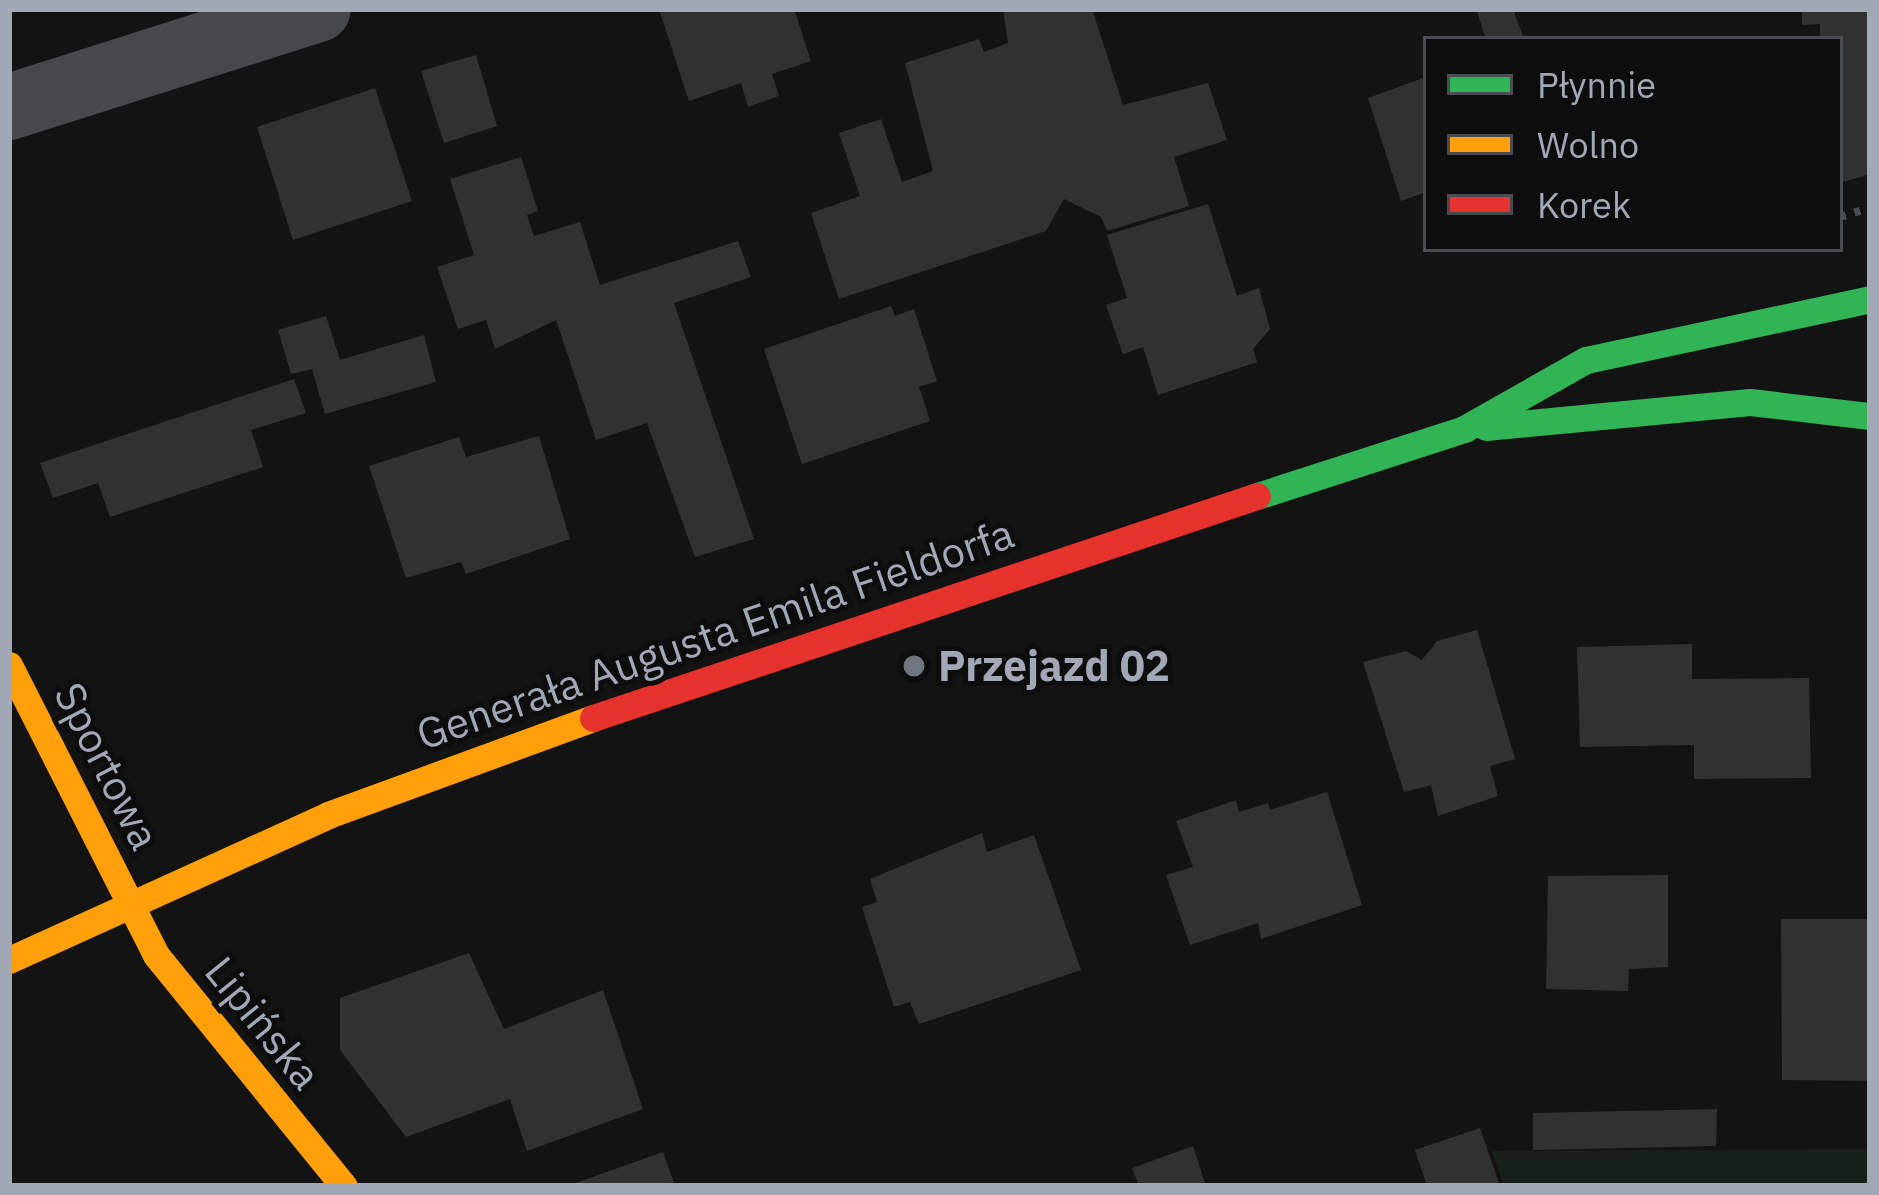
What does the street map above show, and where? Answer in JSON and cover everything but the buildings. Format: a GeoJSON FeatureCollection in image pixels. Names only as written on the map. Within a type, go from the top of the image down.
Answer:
{"type":"FeatureCollection","features":[{"type":"Feature","properties":{"kind":"street"},"geometry":{"type":"LineString","coordinates":[[9,106],[318,9]]}},
{"type":"Feature","properties":{"kind":"street","name":"Generała Augusta Emila Fieldorfa"},"geometry":{"type":"LineString","coordinates":[[9,961],[328,815],[770,653],[1464,429],[1586,360],[1870,299]]}},
{"type":"Feature","properties":{"kind":"street","name":"Generała Augusta Emila Fieldorfa"},"geometry":{"type":"LineString","coordinates":[[1464,429],[1750,402],[1870,416]]}},
{"type":"Feature","properties":{"kind":"street","name":"Sportowa"},"geometry":{"type":"LineString","coordinates":[[9,664],[129,904]]}},
{"type":"Feature","properties":{"kind":"street","name":"Lipińska"},"geometry":{"type":"LineString","coordinates":[[129,904],[207,1027],[344,1186]]}},
{"type":"Feature","properties":{"kind":"shaded area"},"geometry":{"type":"Polygon","coordinates":[[[1870,1149],[1870,1186],[1504,1186],[1492,1151],[1870,1149]]]}},
{"type":"Feature","properties":{"kind":"traffic: fast"},"geometry":{"type":"LineString","coordinates":[[1257,496],[1464,429],[1586,360],[1870,299]]}},
{"type":"Feature","properties":{"kind":"traffic: fast"},"geometry":{"type":"LineString","coordinates":[[1486,427],[1750,402],[1870,416]]}},
{"type":"Feature","properties":{"kind":"traffic: slow"},"geometry":{"type":"LineString","coordinates":[[9,665],[156,955],[344,1186]]}},
{"type":"Feature","properties":{"kind":"traffic: slow"},"geometry":{"type":"LineString","coordinates":[[9,960],[328,815],[593,718]]}},
{"type":"Feature","properties":{"kind":"traffic: jam"},"geometry":{"type":"LineString","coordinates":[[593,718],[1257,496]]}},
{"type":"Feature","properties":{"kind":"place","name":"Przejazd 02"},"geometry":{"type":"Point","coordinates":[914,666]}}]}
